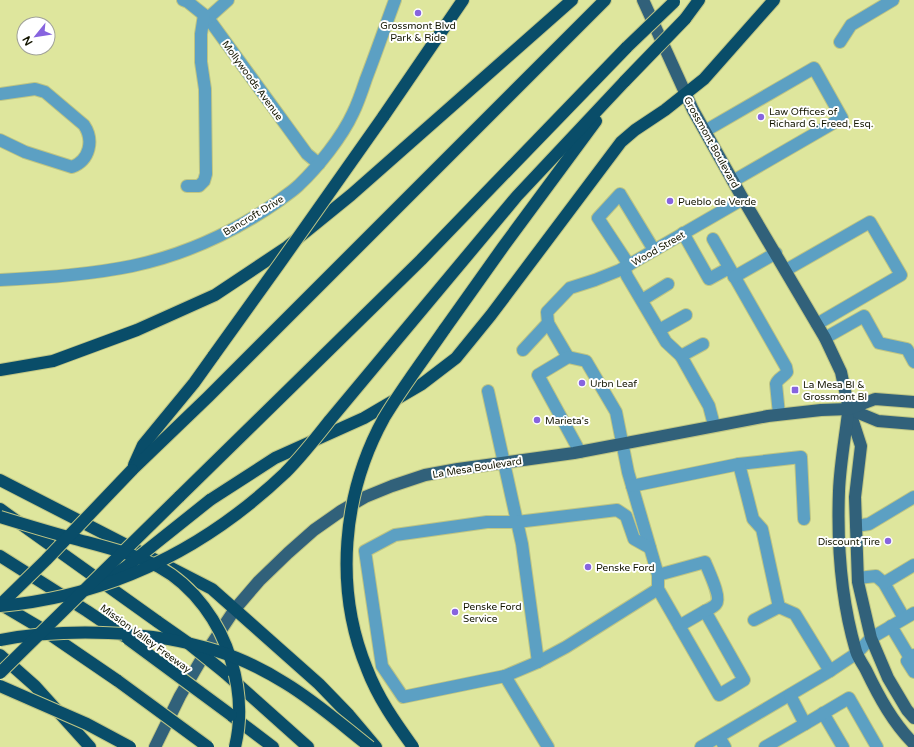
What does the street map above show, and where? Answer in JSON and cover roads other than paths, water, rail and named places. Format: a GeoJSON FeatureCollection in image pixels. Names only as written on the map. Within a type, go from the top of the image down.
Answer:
{"type":"FeatureCollection","features":[{"type":"Feature","properties":{"kind":"highway"},"geometry":{"type":"LineString","coordinates":[[132,470],[143,445],[194,383],[280,264],[463,0]]}},
{"type":"Feature","properties":{"kind":"highway"},"geometry":{"type":"LineString","coordinates":[[0,370],[53,361],[137,330],[215,295],[287,247],[351,195],[572,0]]}},
{"type":"Feature","properties":{"kind":"highway"},"geometry":{"type":"LineString","coordinates":[[0,605],[46,560],[132,470],[208,397],[605,0]]}},
{"type":"Feature","properties":{"kind":"highway"},"geometry":{"type":"LineString","coordinates":[[0,605],[24,604],[57,598],[113,582],[145,569],[188,547],[223,524],[255,500],[286,472],[312,442],[517,196],[685,19],[699,0]]}},
{"type":"Feature","properties":{"kind":"highway"},"geometry":{"type":"LineString","coordinates":[[66,608],[126,567],[210,500],[275,458],[364,418],[422,384],[456,358],[491,315],[621,142],[704,79],[774,0]]}},
{"type":"Feature","properties":{"kind":"highway"},"geometry":{"type":"LineString","coordinates":[[0,673],[421,260],[627,47],[675,1]]}},
{"type":"Feature","properties":{"kind":"highway"},"geometry":{"type":"LineString","coordinates":[[413,747],[393,720],[379,695],[367,669],[351,614],[347,584],[347,552],[351,508],[356,487],[372,443],[385,418],[444,330],[503,247],[625,81]]}},
{"type":"Feature","properties":{"kind":"highway"},"geometry":{"type":"LineString","coordinates":[[0,480],[212,590],[319,684],[349,715],[376,747]]}},
{"type":"Feature","properties":{"kind":"highway"},"geometry":{"type":"LineString","coordinates":[[0,509],[188,643],[224,672],[308,747]]}},
{"type":"Feature","properties":{"kind":"highway"},"geometry":{"type":"LineString","coordinates":[[0,517],[116,550],[159,567],[196,597],[221,633],[235,671],[240,709],[235,747]]}},
{"type":"Feature","properties":{"kind":"highway","name":"Mission Valley Freeway"},"geometry":{"type":"LineString","coordinates":[[0,556],[128,639],[273,747]]}},
{"type":"Feature","properties":{"kind":"highway"},"geometry":{"type":"LineString","coordinates":[[0,594],[46,560]]}},
{"type":"Feature","properties":{"kind":"highway"},"geometry":{"type":"LineString","coordinates":[[0,605],[39,627],[118,681],[208,747]]}},
{"type":"Feature","properties":{"kind":"highway"},"geometry":{"type":"LineString","coordinates":[[0,640],[60,634],[110,633],[156,637],[218,651],[264,671],[286,684],[306,697],[370,747]]}},
{"type":"Feature","properties":{"kind":"highway"},"geometry":{"type":"LineString","coordinates":[[0,655],[35,686],[90,747]]}},
{"type":"Feature","properties":{"kind":"highway"},"geometry":{"type":"LineString","coordinates":[[0,686],[87,724],[130,747]]}},
{"type":"Feature","properties":{"kind":"main road","name":"Grossmont Boulevard"},"geometry":{"type":"LineString","coordinates":[[643,0],[685,94],[743,199],[818,324],[841,372],[849,409],[861,446],[855,497],[858,578],[871,638],[888,678],[907,710],[914,718]]}},
{"type":"Feature","properties":{"kind":"main road","name":"La Mesa Boulevard"},"geometry":{"type":"LineString","coordinates":[[155,747],[180,696],[201,660],[235,609],[259,581],[314,530],[365,497],[392,486],[458,468],[580,452],[714,425],[779,414],[849,409],[875,399],[914,402]]}},
{"type":"Feature","properties":{"kind":"main road","name":"Grossmont Boulevard"},"geometry":{"type":"LineString","coordinates":[[849,409],[839,490],[839,537],[842,581],[857,653],[873,686],[893,718],[914,744]]}},
{"type":"Feature","properties":{"kind":"main road","name":"La Mesa Boulevard"},"geometry":{"type":"LineString","coordinates":[[849,409],[878,421],[914,424]]}},
{"type":"Feature","properties":{"kind":"street","name":"Mollywoods Avenue"},"geometry":{"type":"LineString","coordinates":[[184,0],[206,17],[308,154],[319,164]]}},
{"type":"Feature","properties":{"kind":"street"},"geometry":{"type":"LineString","coordinates":[[187,186],[199,186],[204,181],[206,174],[205,89],[201,62],[201,34],[206,17],[228,0]]}},
{"type":"Feature","properties":{"kind":"street","name":"Bancroft Drive"},"geometry":{"type":"LineString","coordinates":[[0,280],[43,278],[101,271],[140,264],[194,247],[228,231],[266,210],[298,186],[319,164],[353,114],[395,0]]}},
{"type":"Feature","properties":{"kind":"street"},"geometry":{"type":"LineString","coordinates":[[840,42],[851,25],[893,0]]}},
{"type":"Feature","properties":{"kind":"street"},"geometry":{"type":"LineString","coordinates":[[705,131],[814,68],[842,118],[733,180]]}},
{"type":"Feature","properties":{"kind":"street"},"geometry":{"type":"LineString","coordinates":[[0,94],[35,89],[45,92],[80,120],[88,130],[90,142],[84,160],[72,167],[24,152],[0,140]]}},
{"type":"Feature","properties":{"kind":"street"},"geometry":{"type":"LineString","coordinates":[[654,250],[620,194],[598,218],[626,266],[627,276],[666,342],[682,356],[709,406],[714,425]]}},
{"type":"Feature","properties":{"kind":"street","name":"Wood Street"},"geometry":{"type":"LineString","coordinates":[[548,323],[547,312],[570,288],[595,280],[626,266],[743,199]]}},
{"type":"Feature","properties":{"kind":"street"},"geometry":{"type":"LineString","coordinates":[[786,270],[870,222],[901,275],[818,324]]}},
{"type":"Feature","properties":{"kind":"street"},"geometry":{"type":"LineString","coordinates":[[683,233],[709,280],[732,272],[776,252]]}},
{"type":"Feature","properties":{"kind":"street"},"geometry":{"type":"LineString","coordinates":[[713,239],[786,367],[786,374],[777,380],[776,384],[779,414]]}},
{"type":"Feature","properties":{"kind":"street"},"geometry":{"type":"LineString","coordinates":[[642,300],[668,284]]}},
{"type":"Feature","properties":{"kind":"street"},"geometry":{"type":"LineString","coordinates":[[659,330],[686,314]]}},
{"type":"Feature","properties":{"kind":"street"},"geometry":{"type":"LineString","coordinates":[[825,338],[864,316],[879,343],[907,350],[914,362]]}},
{"type":"Feature","properties":{"kind":"street"},"geometry":{"type":"LineString","coordinates":[[523,350],[548,323],[568,357]]}},
{"type":"Feature","properties":{"kind":"street"},"geometry":{"type":"LineString","coordinates":[[682,356],[703,344]]}},
{"type":"Feature","properties":{"kind":"street"},"geometry":{"type":"LineString","coordinates":[[580,452],[538,375],[568,357],[586,361],[616,412],[632,486],[658,576],[658,589],[719,695],[744,680],[705,611]]}},
{"type":"Feature","properties":{"kind":"street"},"geometry":{"type":"LineString","coordinates":[[488,391],[522,544],[538,662]]}},
{"type":"Feature","properties":{"kind":"street"},"geometry":{"type":"LineString","coordinates":[[632,486],[739,464],[801,456],[804,519]]}},
{"type":"Feature","properties":{"kind":"street"},"geometry":{"type":"LineString","coordinates":[[739,464],[753,519],[762,529],[779,607]]}},
{"type":"Feature","properties":{"kind":"street"},"geometry":{"type":"LineString","coordinates":[[856,526],[869,524],[914,497]]}},
{"type":"Feature","properties":{"kind":"street"},"geometry":{"type":"LineString","coordinates":[[650,548],[634,539],[626,516],[617,510],[517,522],[487,522],[395,535],[365,551],[382,666],[402,697],[505,676],[538,662],[566,647],[658,589]]}},
{"type":"Feature","properties":{"kind":"street"},"geometry":{"type":"LineString","coordinates":[[658,576],[705,562],[718,600],[716,604],[680,626]]}},
{"type":"Feature","properties":{"kind":"street"},"geometry":{"type":"LineString","coordinates":[[884,582],[914,565]]}},
{"type":"Feature","properties":{"kind":"street"},"geometry":{"type":"LineString","coordinates":[[701,747],[722,742],[790,695],[857,653],[871,638],[909,615],[884,582],[876,576],[858,578]]}},
{"type":"Feature","properties":{"kind":"street"},"geometry":{"type":"LineString","coordinates":[[779,607],[795,614],[830,671]]}},
{"type":"Feature","properties":{"kind":"street"},"geometry":{"type":"LineString","coordinates":[[754,620],[779,607]]}},
{"type":"Feature","properties":{"kind":"street"},"geometry":{"type":"LineString","coordinates":[[891,626],[912,657],[907,661],[914,672]]}},
{"type":"Feature","properties":{"kind":"street"},"geometry":{"type":"LineString","coordinates":[[505,676],[548,747]]}},
{"type":"Feature","properties":{"kind":"street"},"geometry":{"type":"LineString","coordinates":[[790,695],[805,724]]}},
{"type":"Feature","properties":{"kind":"street"},"geometry":{"type":"LineString","coordinates":[[765,747],[849,698],[877,747]]}},
{"type":"Feature","properties":{"kind":"street"},"geometry":{"type":"LineString","coordinates":[[823,713],[843,747]]}},
{"type":"Feature","properties":{"kind":"place","name":"Grossmont Blvd Park & Ride"},"geometry":{"type":"Point","coordinates":[418,13]}},
{"type":"Feature","properties":{"kind":"place","name":"Law Offices of Richard G. Freed, Esq."},"geometry":{"type":"Point","coordinates":[761,117]}},
{"type":"Feature","properties":{"kind":"place","name":"Pueblo de Verde"},"geometry":{"type":"Point","coordinates":[670,201]}},
{"type":"Feature","properties":{"kind":"place","name":"Urbn Leaf"},"geometry":{"type":"Point","coordinates":[582,383]}},
{"type":"Feature","properties":{"kind":"place","name":"La Mesa Bl & Grossmont Bl"},"geometry":{"type":"Point","coordinates":[795,390]}},
{"type":"Feature","properties":{"kind":"place","name":"Marieta's"},"geometry":{"type":"Point","coordinates":[537,420]}},
{"type":"Feature","properties":{"kind":"place","name":"Discount Tire"},"geometry":{"type":"Point","coordinates":[888,541]}},
{"type":"Feature","properties":{"kind":"place","name":"Penske Ford"},"geometry":{"type":"Point","coordinates":[588,567]}},
{"type":"Feature","properties":{"kind":"place","name":"Penske Ford Service"},"geometry":{"type":"Point","coordinates":[455,612]}}]}
